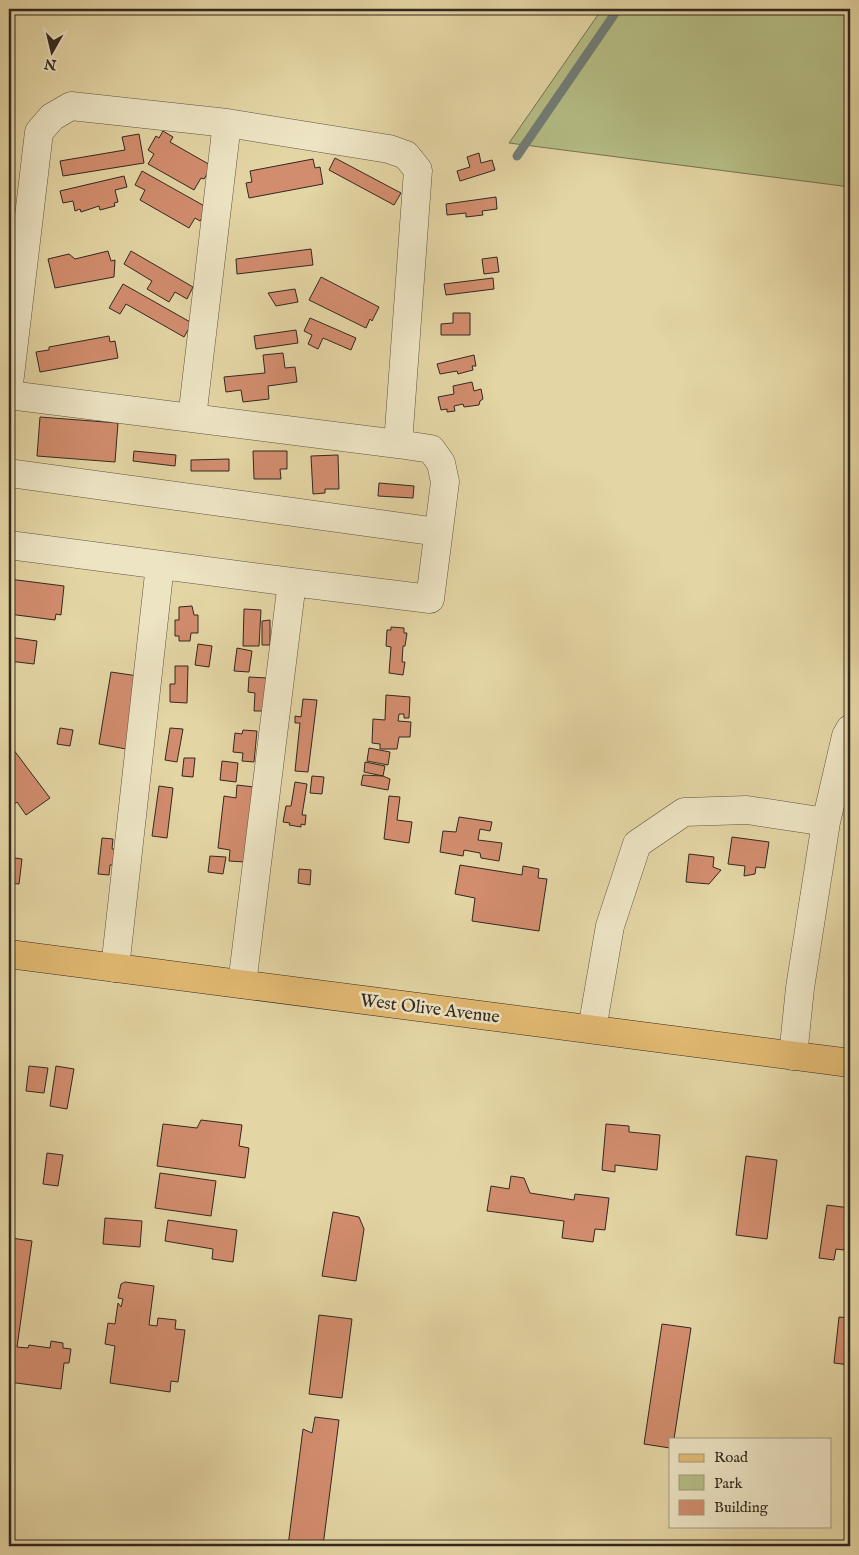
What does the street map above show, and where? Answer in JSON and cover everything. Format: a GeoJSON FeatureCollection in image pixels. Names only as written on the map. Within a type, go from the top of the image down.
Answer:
{"type":"FeatureCollection","features":[{"type":"Feature","properties":{"kind":"main road","name":"West Olive Avenue"},"geometry":{"type":"LineString","coordinates":[[9,954],[850,1063]]}},
{"type":"Feature","properties":{"kind":"lane"},"geometry":{"type":"LineString","coordinates":[[9,384],[39,132],[52,117],[71,106],[227,123],[388,148],[406,155],[418,170],[398,444]]}},
{"type":"Feature","properties":{"kind":"lane"},"geometry":{"type":"LineString","coordinates":[[192,418],[227,123]]}},
{"type":"Feature","properties":{"kind":"lane"},"geometry":{"type":"LineString","coordinates":[[9,395],[431,449],[440,463],[445,482],[430,599],[9,545]]}},
{"type":"Feature","properties":{"kind":"lane"},"geometry":{"type":"LineString","coordinates":[[9,473],[438,532]]}},
{"type":"Feature","properties":{"kind":"lane"},"geometry":{"type":"LineString","coordinates":[[115,968],[160,565]]}},
{"type":"Feature","properties":{"kind":"lane"},"geometry":{"type":"LineString","coordinates":[[242,984],[292,582]]}},
{"type":"Feature","properties":{"kind":"lane"},"geometry":{"type":"LineString","coordinates":[[793,1056],[800,988],[826,822],[846,736],[850,729]]}},
{"type":"Feature","properties":{"kind":"lane"},"geometry":{"type":"LineString","coordinates":[[592,1029],[610,926],[637,844],[684,812],[747,810],[826,822]]}},
{"type":"Feature","properties":{"kind":"green space"},"geometry":{"type":"Polygon","coordinates":[[[602,9],[850,9],[850,187],[509,143],[602,9]]]}},
{"type":"Feature","properties":{"kind":"building"},"geometry":{"type":"Polygon","coordinates":[[[163,131],[173,137],[170,142],[212,166],[204,179],[201,178],[194,190],[148,164],[154,154],[148,150],[156,136],[159,138],[163,131]]]}},
{"type":"Feature","properties":{"kind":"building"},"geometry":{"type":"Polygon","coordinates":[[[139,134],[144,163],[63,176],[60,161],[125,150],[122,137],[139,134]]]}},
{"type":"Feature","properties":{"kind":"building"},"geometry":{"type":"Polygon","coordinates":[[[479,153],[481,163],[492,160],[495,170],[460,181],[457,171],[470,167],[467,157],[479,153]]]}},
{"type":"Feature","properties":{"kind":"building"},"geometry":{"type":"Polygon","coordinates":[[[335,158],[401,193],[394,205],[329,170],[335,158]]]}},
{"type":"Feature","properties":{"kind":"building"},"geometry":{"type":"Polygon","coordinates":[[[313,159],[315,168],[320,167],[323,184],[249,198],[246,183],[252,182],[250,171],[313,159]]]}},
{"type":"Feature","properties":{"kind":"building"},"geometry":{"type":"Polygon","coordinates":[[[142,171],[208,208],[200,221],[195,218],[189,228],[140,200],[145,190],[135,185],[142,171]]]}},
{"type":"Feature","properties":{"kind":"building"},"geometry":{"type":"Polygon","coordinates":[[[124,176],[127,187],[115,190],[118,202],[114,203],[115,206],[100,210],[99,206],[81,212],[80,209],[75,211],[73,201],[63,203],[60,191],[124,176]]]}},
{"type":"Feature","properties":{"kind":"building"},"geometry":{"type":"Polygon","coordinates":[[[496,197],[497,209],[482,211],[483,215],[466,217],[466,213],[447,215],[446,204],[496,197]]]}},
{"type":"Feature","properties":{"kind":"building"},"geometry":{"type":"Polygon","coordinates":[[[311,249],[313,265],[237,274],[236,259],[311,249]]]}},
{"type":"Feature","properties":{"kind":"building"},"geometry":{"type":"Polygon","coordinates":[[[108,251],[111,261],[115,260],[114,277],[55,288],[48,259],[69,254],[75,259],[108,251]]]}},
{"type":"Feature","properties":{"kind":"building"},"geometry":{"type":"Polygon","coordinates":[[[131,251],[193,287],[187,299],[175,292],[169,302],[147,289],[152,281],[124,264],[131,251]]]}},
{"type":"Feature","properties":{"kind":"building"},"geometry":{"type":"Polygon","coordinates":[[[497,257],[499,272],[484,274],[482,259],[497,257]]]}},
{"type":"Feature","properties":{"kind":"building"},"geometry":{"type":"Polygon","coordinates":[[[321,277],[379,307],[366,328],[309,300],[321,277]]]}},
{"type":"Feature","properties":{"kind":"building"},"geometry":{"type":"Polygon","coordinates":[[[493,278],[494,289],[446,295],[444,284],[493,278]]]}},
{"type":"Feature","properties":{"kind":"building"},"geometry":{"type":"Polygon","coordinates":[[[123,284],[192,323],[184,337],[126,304],[120,314],[109,308],[123,284]]]}},
{"type":"Feature","properties":{"kind":"building"},"geometry":{"type":"Polygon","coordinates":[[[295,289],[298,302],[276,306],[268,293],[295,289]]]}},
{"type":"Feature","properties":{"kind":"building"},"geometry":{"type":"Polygon","coordinates":[[[453,313],[470,313],[470,335],[441,335],[441,324],[453,323],[453,313]]]}},
{"type":"Feature","properties":{"kind":"building"},"geometry":{"type":"Polygon","coordinates":[[[310,318],[356,338],[351,350],[323,338],[318,349],[308,344],[312,335],[304,331],[310,318]]]}},
{"type":"Feature","properties":{"kind":"building"},"geometry":{"type":"Polygon","coordinates":[[[296,330],[298,343],[256,349],[254,336],[296,330]]]}},
{"type":"Feature","properties":{"kind":"building"},"geometry":{"type":"Polygon","coordinates":[[[109,336],[110,342],[115,341],[118,358],[40,372],[36,352],[49,350],[49,347],[109,336]]]}},
{"type":"Feature","properties":{"kind":"building"},"geometry":{"type":"Polygon","coordinates":[[[283,353],[285,368],[295,367],[297,382],[268,386],[269,399],[243,402],[241,390],[226,392],[224,377],[265,373],[263,355],[283,353]]]}},
{"type":"Feature","properties":{"kind":"building"},"geometry":{"type":"Polygon","coordinates":[[[474,355],[476,366],[472,366],[473,370],[458,374],[457,371],[440,374],[437,364],[474,355]]]}},
{"type":"Feature","properties":{"kind":"building"},"geometry":{"type":"Polygon","coordinates":[[[472,382],[474,391],[481,389],[483,399],[479,405],[464,407],[463,404],[454,406],[455,411],[447,412],[447,409],[441,410],[438,397],[454,394],[453,386],[472,382]]]}},
{"type":"Feature","properties":{"kind":"building"},"geometry":{"type":"Polygon","coordinates":[[[40,417],[118,423],[115,462],[37,456],[40,417]]]}},
{"type":"Feature","properties":{"kind":"building"},"geometry":{"type":"Polygon","coordinates":[[[134,451],[176,455],[175,466],[133,461],[134,451]]]}},
{"type":"Feature","properties":{"kind":"building"},"geometry":{"type":"Polygon","coordinates":[[[253,451],[287,451],[287,469],[280,469],[281,479],[254,479],[253,451]]]}},
{"type":"Feature","properties":{"kind":"building"},"geometry":{"type":"Polygon","coordinates":[[[338,455],[339,489],[325,489],[325,493],[313,494],[311,456],[338,455]]]}},
{"type":"Feature","properties":{"kind":"building"},"geometry":{"type":"Polygon","coordinates":[[[229,459],[229,471],[191,471],[191,460],[229,459]]]}},
{"type":"Feature","properties":{"kind":"building"},"geometry":{"type":"Polygon","coordinates":[[[379,483],[414,486],[413,498],[378,496],[379,483]]]}},
{"type":"Feature","properties":{"kind":"building"},"geometry":{"type":"Polygon","coordinates":[[[9,579],[64,586],[61,615],[56,614],[55,620],[9,614],[9,579]]]}},
{"type":"Feature","properties":{"kind":"building"},"geometry":{"type":"Polygon","coordinates":[[[192,606],[194,615],[198,615],[198,633],[191,633],[190,641],[179,641],[179,636],[175,636],[175,620],[179,620],[179,607],[192,606]]]}},
{"type":"Feature","properties":{"kind":"building"},"geometry":{"type":"Polygon","coordinates":[[[244,609],[261,610],[259,646],[243,646],[244,609]]]}},
{"type":"Feature","properties":{"kind":"building"},"geometry":{"type":"Polygon","coordinates":[[[270,620],[270,645],[262,645],[262,621],[270,620]]]}},
{"type":"Feature","properties":{"kind":"building"},"geometry":{"type":"Polygon","coordinates":[[[391,627],[404,628],[404,633],[407,633],[405,646],[403,646],[402,662],[405,662],[403,675],[389,673],[391,647],[386,646],[387,630],[391,630],[391,627]]]}},
{"type":"Feature","properties":{"kind":"building"},"geometry":{"type":"Polygon","coordinates":[[[9,637],[37,641],[34,664],[9,661],[9,637]]]}},
{"type":"Feature","properties":{"kind":"building"},"geometry":{"type":"Polygon","coordinates":[[[198,644],[212,646],[209,667],[195,665],[198,644]]]}},
{"type":"Feature","properties":{"kind":"building"},"geometry":{"type":"Polygon","coordinates":[[[237,648],[252,651],[249,672],[234,671],[237,648]]]}},
{"type":"Feature","properties":{"kind":"building"},"geometry":{"type":"Polygon","coordinates":[[[175,666],[188,666],[187,703],[170,702],[170,684],[175,684],[175,666]]]}},
{"type":"Feature","properties":{"kind":"building"},"geometry":{"type":"Polygon","coordinates":[[[111,672],[138,676],[126,749],[99,744],[111,672]]]}},
{"type":"Feature","properties":{"kind":"building"},"geometry":{"type":"Polygon","coordinates":[[[249,677],[267,678],[264,711],[254,711],[255,693],[248,692],[249,677]]]}},
{"type":"Feature","properties":{"kind":"building"},"geometry":{"type":"Polygon","coordinates":[[[386,695],[410,697],[409,718],[404,718],[404,714],[399,714],[398,721],[411,722],[410,737],[399,737],[397,749],[380,749],[380,744],[372,743],[373,719],[385,720],[386,695]]]}},
{"type":"Feature","properties":{"kind":"building"},"geometry":{"type":"Polygon","coordinates":[[[303,699],[317,700],[308,772],[295,771],[300,723],[295,723],[295,716],[301,717],[303,699]]]}},
{"type":"Feature","properties":{"kind":"building"},"geometry":{"type":"Polygon","coordinates":[[[60,728],[73,730],[70,746],[57,744],[60,728]]]}},
{"type":"Feature","properties":{"kind":"building"},"geometry":{"type":"Polygon","coordinates":[[[170,728],[183,729],[177,762],[165,760],[170,728]]]}},
{"type":"Feature","properties":{"kind":"building"},"geometry":{"type":"Polygon","coordinates":[[[243,730],[257,731],[254,762],[242,761],[243,753],[233,752],[235,733],[242,734],[243,730]]]}},
{"type":"Feature","properties":{"kind":"building"},"geometry":{"type":"Polygon","coordinates":[[[369,748],[390,752],[388,765],[367,761],[369,748]]]}},
{"type":"Feature","properties":{"kind":"building"},"geometry":{"type":"Polygon","coordinates":[[[13,749],[50,798],[26,815],[17,802],[9,808],[9,752],[13,749]]]}},
{"type":"Feature","properties":{"kind":"building"},"geometry":{"type":"Polygon","coordinates":[[[184,758],[195,758],[193,777],[182,776],[184,758]]]}},
{"type":"Feature","properties":{"kind":"building"},"geometry":{"type":"Polygon","coordinates":[[[222,761],[238,763],[236,782],[220,780],[222,761]]]}},
{"type":"Feature","properties":{"kind":"building"},"geometry":{"type":"Polygon","coordinates":[[[365,762],[385,766],[383,776],[364,772],[365,762]]]}},
{"type":"Feature","properties":{"kind":"building"},"geometry":{"type":"Polygon","coordinates":[[[363,775],[383,776],[390,779],[388,790],[361,785],[363,775]]]}},
{"type":"Feature","properties":{"kind":"building"},"geometry":{"type":"Polygon","coordinates":[[[312,776],[324,777],[322,794],[310,793],[312,776]]]}},
{"type":"Feature","properties":{"kind":"building"},"geometry":{"type":"Polygon","coordinates":[[[295,782],[307,784],[302,815],[306,815],[305,825],[301,824],[301,827],[283,822],[286,806],[291,806],[295,782]]]}},
{"type":"Feature","properties":{"kind":"building"},"geometry":{"type":"Polygon","coordinates":[[[237,785],[254,787],[245,862],[229,861],[230,850],[218,848],[224,796],[236,798],[237,785]]]}},
{"type":"Feature","properties":{"kind":"building"},"geometry":{"type":"Polygon","coordinates":[[[159,786],[173,788],[167,838],[152,836],[159,786]]]}},
{"type":"Feature","properties":{"kind":"building"},"geometry":{"type":"Polygon","coordinates":[[[389,796],[400,797],[397,820],[412,822],[409,843],[384,839],[389,796]]]}},
{"type":"Feature","properties":{"kind":"building"},"geometry":{"type":"Polygon","coordinates":[[[459,817],[492,822],[490,831],[480,829],[478,840],[502,843],[499,861],[481,858],[480,853],[464,850],[463,856],[440,852],[443,831],[456,832],[459,817]]]}},
{"type":"Feature","properties":{"kind":"building"},"geometry":{"type":"Polygon","coordinates":[[[732,837],[769,842],[765,868],[756,867],[755,874],[744,876],[745,866],[728,864],[732,837]]]}},
{"type":"Feature","properties":{"kind":"building"},"geometry":{"type":"Polygon","coordinates":[[[102,838],[113,839],[112,849],[115,849],[113,865],[110,865],[109,875],[98,874],[102,838]]]}},
{"type":"Feature","properties":{"kind":"building"},"geometry":{"type":"Polygon","coordinates":[[[689,854],[714,857],[713,867],[721,870],[709,884],[686,882],[689,854]]]}},
{"type":"Feature","properties":{"kind":"building"},"geometry":{"type":"Polygon","coordinates":[[[210,856],[226,857],[223,874],[208,872],[210,856]]]}},
{"type":"Feature","properties":{"kind":"building"},"geometry":{"type":"Polygon","coordinates":[[[9,857],[22,859],[19,884],[9,883],[9,857]]]}},
{"type":"Feature","properties":{"kind":"building"},"geometry":{"type":"Polygon","coordinates":[[[460,865],[522,875],[523,866],[539,869],[538,878],[547,879],[539,931],[472,921],[475,898],[455,894],[460,865]]]}},
{"type":"Feature","properties":{"kind":"building"},"geometry":{"type":"Polygon","coordinates":[[[299,869],[311,870],[310,885],[298,883],[299,869]]]}},
{"type":"Feature","properties":{"kind":"building"},"geometry":{"type":"Polygon","coordinates":[[[29,1066],[48,1068],[44,1093],[26,1091],[29,1066]]]}},
{"type":"Feature","properties":{"kind":"building"},"geometry":{"type":"Polygon","coordinates":[[[56,1066],[74,1069],[67,1109],[50,1106],[56,1066]]]}},
{"type":"Feature","properties":{"kind":"building"},"geometry":{"type":"Polygon","coordinates":[[[201,1120],[242,1125],[239,1146],[249,1148],[245,1178],[157,1166],[163,1124],[197,1128],[201,1120]]]}},
{"type":"Feature","properties":{"kind":"building"},"geometry":{"type":"Polygon","coordinates":[[[606,1124],[629,1126],[629,1132],[660,1135],[657,1170],[615,1165],[615,1172],[602,1170],[606,1124]]]}},
{"type":"Feature","properties":{"kind":"building"},"geometry":{"type":"Polygon","coordinates":[[[47,1153],[63,1155],[58,1186],[43,1184],[47,1153]]]}},
{"type":"Feature","properties":{"kind":"building"},"geometry":{"type":"Polygon","coordinates":[[[746,1156],[777,1160],[767,1239],[736,1235],[746,1156]]]}},
{"type":"Feature","properties":{"kind":"building"},"geometry":{"type":"Polygon","coordinates":[[[160,1173],[216,1181],[211,1216],[155,1208],[160,1173]]]}},
{"type":"Feature","properties":{"kind":"building"},"geometry":{"type":"Polygon","coordinates":[[[511,1176],[524,1178],[530,1193],[574,1200],[575,1194],[609,1198],[605,1230],[595,1229],[593,1242],[562,1238],[564,1221],[487,1211],[491,1186],[509,1189],[511,1176]]]}},
{"type":"Feature","properties":{"kind":"building"},"geometry":{"type":"Polygon","coordinates":[[[827,1205],[850,1208],[844,1250],[836,1249],[834,1260],[819,1258],[827,1205]]]}},
{"type":"Feature","properties":{"kind":"building"},"geometry":{"type":"Polygon","coordinates":[[[333,1212],[359,1217],[364,1229],[356,1281],[322,1276],[333,1212]]]}},
{"type":"Feature","properties":{"kind":"building"},"geometry":{"type":"Polygon","coordinates":[[[105,1218],[142,1221],[140,1247],[103,1244],[105,1218]]]}},
{"type":"Feature","properties":{"kind":"building"},"geometry":{"type":"Polygon","coordinates":[[[168,1220],[237,1230],[233,1262],[212,1259],[213,1249],[165,1241],[168,1220]]]}},
{"type":"Feature","properties":{"kind":"building"},"geometry":{"type":"Polygon","coordinates":[[[11,1238],[32,1241],[17,1347],[28,1348],[29,1345],[50,1348],[51,1341],[63,1343],[63,1348],[71,1349],[69,1363],[64,1363],[61,1389],[9,1382],[9,1249],[11,1238]]]}},
{"type":"Feature","properties":{"kind":"building"},"geometry":{"type":"Polygon","coordinates":[[[125,1282],[154,1286],[149,1325],[157,1326],[158,1318],[176,1320],[175,1329],[185,1330],[178,1382],[171,1381],[170,1392],[110,1383],[115,1346],[105,1344],[108,1323],[115,1324],[118,1303],[121,1307],[123,1299],[118,1298],[121,1284],[125,1282]]]}},
{"type":"Feature","properties":{"kind":"building"},"geometry":{"type":"Polygon","coordinates":[[[319,1315],[352,1319],[342,1398],[309,1394],[319,1315]]]}},
{"type":"Feature","properties":{"kind":"building"},"geometry":{"type":"Polygon","coordinates":[[[839,1317],[850,1318],[850,1365],[834,1363],[839,1317]]]}},
{"type":"Feature","properties":{"kind":"building"},"geometry":{"type":"Polygon","coordinates":[[[662,1324],[691,1328],[674,1438],[669,1438],[669,1448],[644,1444],[662,1324]]]}},
{"type":"Feature","properties":{"kind":"building"},"geometry":{"type":"Polygon","coordinates":[[[315,1417],[339,1420],[323,1546],[288,1546],[303,1429],[312,1433],[315,1417]]]}},
{"type":"Feature","properties":{"kind":"waterway"},"geometry":{"type":"LineString","coordinates":[[517,156],[618,9]]}}]}
